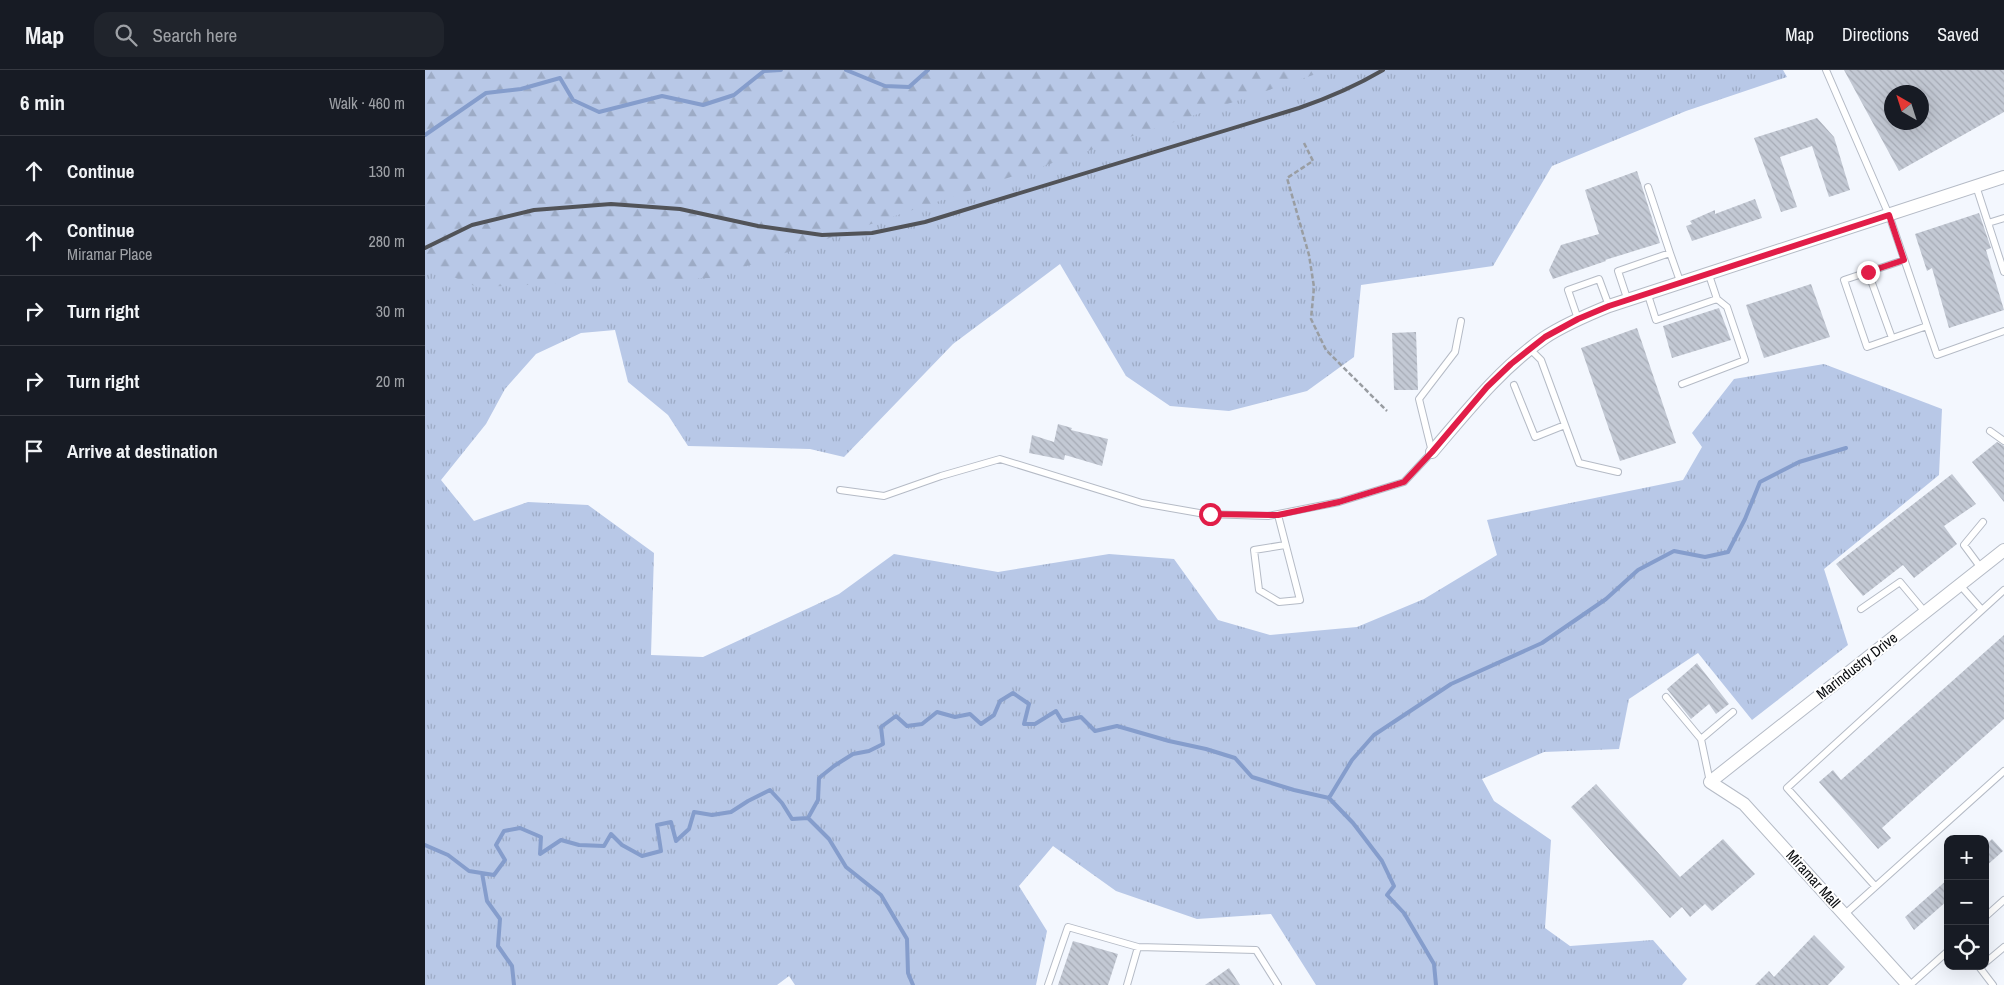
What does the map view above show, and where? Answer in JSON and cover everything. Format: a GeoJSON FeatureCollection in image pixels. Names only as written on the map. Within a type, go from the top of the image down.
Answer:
{"type":"FeatureCollection","features":[{"type":"Feature","properties":{"kind":"street"},"geometry":{"type":"LineString","coordinates":[[1432,452],[1487,387],[1511,364],[1545,337],[1578,319],[1609,306],[1648,295],[2004,177]]}},
{"type":"Feature","properties":{"kind":"street","name":"Marindustry Drive"},"geometry":{"type":"LineString","coordinates":[[1710,782],[2004,550]]}},
{"type":"Feature","properties":{"kind":"street","name":"Miramar Mall"},"geometry":{"type":"LineString","coordinates":[[1710,782],[1744,804],[1909,985]]}},
{"type":"Feature","properties":{"kind":"lane"},"geometry":{"type":"LineString","coordinates":[[1826,70],[1889,215],[1937,355],[2004,331]]}},
{"type":"Feature","properties":{"kind":"lane"},"geometry":{"type":"LineString","coordinates":[[1976,186],[2004,272]]}},
{"type":"Feature","properties":{"kind":"lane"},"geometry":{"type":"LineString","coordinates":[[1648,188],[1681,284]]}},
{"type":"Feature","properties":{"kind":"lane"},"geometry":{"type":"LineString","coordinates":[[1988,223],[2004,218]]}},
{"type":"Feature","properties":{"kind":"lane"},"geometry":{"type":"LineString","coordinates":[[1628,301],[1618,271],[1671,253]]}},
{"type":"Feature","properties":{"kind":"lane"},"geometry":{"type":"LineString","coordinates":[[1904,260],[1844,280],[1867,347],[1927,326]]}},
{"type":"Feature","properties":{"kind":"lane"},"geometry":{"type":"LineString","coordinates":[[1868,272],[1892,338]]}},
{"type":"Feature","properties":{"kind":"lane"},"geometry":{"type":"LineString","coordinates":[[1681,384],[1745,360],[1727,306],[1717,299],[1709,275]]}},
{"type":"Feature","properties":{"kind":"lane"},"geometry":{"type":"LineString","coordinates":[[1578,319],[1568,290],[1599,279],[1609,306]]}},
{"type":"Feature","properties":{"kind":"lane"},"geometry":{"type":"LineString","coordinates":[[1648,295],[1657,320],[1717,299]]}},
{"type":"Feature","properties":{"kind":"lane"},"geometry":{"type":"LineString","coordinates":[[840,490],[884,496],[1000,459],[1142,503],[1205,514],[1278,515],[1339,502],[1404,482],[1432,452],[1419,399],[1455,352],[1461,321]]}},
{"type":"Feature","properties":{"kind":"lane"},"geometry":{"type":"LineString","coordinates":[[1530,349],[1541,360],[1579,463],[1618,472]]}},
{"type":"Feature","properties":{"kind":"lane"},"geometry":{"type":"LineString","coordinates":[[1514,385],[1535,437],[1565,425]]}},
{"type":"Feature","properties":{"kind":"lane"},"geometry":{"type":"LineString","coordinates":[[1990,431],[2004,441]]}},
{"type":"Feature","properties":{"kind":"lane"},"geometry":{"type":"LineString","coordinates":[[1278,515],[1300,600],[1279,602],[1259,590],[1255,550],[1285,545]]}},
{"type":"Feature","properties":{"kind":"lane"},"geometry":{"type":"LineString","coordinates":[[1981,568],[1964,545],[1983,522]]}},
{"type":"Feature","properties":{"kind":"lane"},"geometry":{"type":"LineString","coordinates":[[1861,610],[1900,582],[1925,612]]}},
{"type":"Feature","properties":{"kind":"lane"},"geometry":{"type":"LineString","coordinates":[[1960,584],[1982,610]]}},
{"type":"Feature","properties":{"kind":"lane"},"geometry":{"type":"LineString","coordinates":[[1875,886],[1787,788],[2004,590]]}},
{"type":"Feature","properties":{"kind":"lane"},"geometry":{"type":"LineString","coordinates":[[1666,697],[1701,739],[1710,782]]}},
{"type":"Feature","properties":{"kind":"lane"},"geometry":{"type":"LineString","coordinates":[[1701,739],[1733,712]]}},
{"type":"Feature","properties":{"kind":"lane"},"geometry":{"type":"LineString","coordinates":[[1845,914],[2004,771]]}},
{"type":"Feature","properties":{"kind":"lane"},"geometry":{"type":"LineString","coordinates":[[1989,913],[2004,900]]}},
{"type":"Feature","properties":{"kind":"lane"},"geometry":{"type":"LineString","coordinates":[[1048,985],[1068,927],[1138,947],[1256,950],[1278,985]]}},
{"type":"Feature","properties":{"kind":"lane"},"geometry":{"type":"LineString","coordinates":[[1127,985],[1138,947]]}},
{"type":"Feature","properties":{"kind":"lane"},"geometry":{"type":"LineString","coordinates":[[1989,960],[2004,947]]}},
{"type":"Feature","properties":{"kind":"lane"},"geometry":{"type":"LineString","coordinates":[[1909,985],[1944,954]]}},
{"type":"Feature","properties":{"kind":"lane"},"geometry":{"type":"LineString","coordinates":[[1982,970],[1993,985]]}},
{"type":"Feature","properties":{"kind":"path"},"geometry":{"type":"LineString","coordinates":[[1305,143],[1313,161],[1287,178],[1309,255],[1314,287],[1311,319],[1326,350],[1387,411]]}},
{"type":"Feature","properties":{"kind":"green space"},"geometry":{"type":"Polygon","coordinates":[[[425,70],[1783,70],[1787,77],[1686,111],[1552,166],[1493,266],[1361,285],[1354,357],[1307,391],[1229,411],[1170,406],[1126,376],[1060,264],[953,344],[844,457],[810,449],[688,446],[668,415],[628,382],[615,330],[581,333],[536,354],[505,389],[486,424],[441,480],[474,521],[528,502],[588,505],[654,553],[651,655],[703,657],[839,594],[894,554],[998,572],[1109,554],[1174,559],[1218,620],[1270,635],[1357,627],[1424,599],[1497,555],[1487,520],[1683,480],[1702,447],[1692,433],[1734,379],[1824,364],[1942,409],[1939,475],[1824,569],[1848,645],[1752,720],[1698,653],[1629,699],[1619,749],[1544,752],[1482,779],[1494,801],[1551,840],[1545,928],[1570,946],[1653,940],[1687,979],[1682,985],[1316,985],[1271,914],[1197,919],[1116,891],[1053,846],[1019,886],[1047,931],[1036,985],[795,985],[789,976],[777,985],[425,985],[425,70]]]}},
{"type":"Feature","properties":{"kind":"green space"},"geometry":{"type":"Polygon","coordinates":[[[425,70],[1328,70],[711,278],[477,287],[425,265],[425,70]]]}},
{"type":"Feature","properties":{"kind":"building"},"geometry":{"type":"Polygon","coordinates":[[[1844,70],[2004,70],[2004,112],[1899,171],[1844,70]]]}},
{"type":"Feature","properties":{"kind":"building"},"geometry":{"type":"Polygon","coordinates":[[[1817,118],[1834,137],[1850,190],[1829,197],[1812,146],[1780,157],[1797,207],[1781,212],[1754,138],[1817,118]]]}},
{"type":"Feature","properties":{"kind":"building"},"geometry":{"type":"Polygon","coordinates":[[[1637,171],[1660,243],[1553,279],[1549,270],[1561,245],[1599,234],[1585,190],[1637,171]]]}},
{"type":"Feature","properties":{"kind":"building"},"geometry":{"type":"Polygon","coordinates":[[[1755,199],[1762,218],[1692,241],[1686,226],[1692,224],[1690,221],[1715,210],[1715,214],[1755,199]]]}},
{"type":"Feature","properties":{"kind":"building"},"geometry":{"type":"Polygon","coordinates":[[[1979,213],[1991,248],[1986,250],[2004,310],[1949,328],[1932,268],[1927,271],[1915,234],[1979,213]]]}},
{"type":"Feature","properties":{"kind":"building"},"geometry":{"type":"Polygon","coordinates":[[[1811,284],[1830,337],[1764,358],[1746,305],[1811,284]]]}},
{"type":"Feature","properties":{"kind":"building"},"geometry":{"type":"Polygon","coordinates":[[[1719,308],[1731,340],[1672,358],[1663,326],[1719,308]]]}},
{"type":"Feature","properties":{"kind":"building"},"geometry":{"type":"Polygon","coordinates":[[[1637,328],[1676,443],[1620,461],[1581,348],[1637,328]]]}},
{"type":"Feature","properties":{"kind":"building"},"geometry":{"type":"Polygon","coordinates":[[[1416,332],[1418,390],[1394,390],[1392,333],[1416,332]]]}},
{"type":"Feature","properties":{"kind":"building"},"geometry":{"type":"Polygon","coordinates":[[[1058,424],[1072,428],[1071,430],[1108,439],[1102,466],[1065,455],[1064,460],[1029,453],[1032,435],[1054,442],[1058,424]]]}},
{"type":"Feature","properties":{"kind":"building"},"geometry":{"type":"Polygon","coordinates":[[[1997,442],[2004,446],[2004,502],[1972,462],[1997,442]]]}},
{"type":"Feature","properties":{"kind":"building"},"geometry":{"type":"Polygon","coordinates":[[[1952,474],[1976,504],[1944,526],[1957,544],[1914,578],[1903,565],[1863,596],[1836,564],[1952,474]]]}},
{"type":"Feature","properties":{"kind":"building"},"geometry":{"type":"Polygon","coordinates":[[[2004,635],[2004,719],[1882,828],[1891,838],[1878,849],[1819,782],[1833,770],[1841,780],[2004,635]]]}},
{"type":"Feature","properties":{"kind":"building"},"geometry":{"type":"Polygon","coordinates":[[[1697,663],[1729,704],[1716,714],[1709,704],[1691,719],[1667,689],[1697,663]]]}},
{"type":"Feature","properties":{"kind":"building"},"geometry":{"type":"Polygon","coordinates":[[[1596,784],[1680,877],[1723,839],[1755,874],[1712,911],[1705,904],[1690,917],[1682,907],[1670,918],[1571,807],[1596,784]]]}},
{"type":"Feature","properties":{"kind":"building"},"geometry":{"type":"Polygon","coordinates":[[[1992,839],[2003,851],[1989,863],[1989,842],[1992,839]]]}},
{"type":"Feature","properties":{"kind":"building"},"geometry":{"type":"Polygon","coordinates":[[[1944,883],[1944,904],[1914,930],[1905,917],[1944,883]]]}},
{"type":"Feature","properties":{"kind":"building"},"geometry":{"type":"Polygon","coordinates":[[[1814,935],[1845,967],[1828,985],[1755,985],[1769,971],[1774,977],[1814,935]]]}},
{"type":"Feature","properties":{"kind":"building"},"geometry":{"type":"Polygon","coordinates":[[[1073,941],[1118,954],[1108,985],[1058,985],[1073,941]]]}},
{"type":"Feature","properties":{"kind":"building"},"geometry":{"type":"Polygon","coordinates":[[[1229,968],[1240,985],[1205,985],[1229,968]]]}},
{"type":"Feature","properties":{"kind":"waterway"},"geometry":{"type":"LineString","coordinates":[[425,135],[486,93],[521,89],[560,78],[573,100],[599,112],[662,96],[703,105],[734,95],[764,71],[781,70]]}},
{"type":"Feature","properties":{"kind":"waterway"},"geometry":{"type":"LineString","coordinates":[[846,70],[885,86],[909,87],[928,70]]}},
{"type":"Feature","properties":{"kind":"waterway"},"geometry":{"type":"LineString","coordinates":[[1329,798],[1352,760],[1374,735],[1451,684],[1542,643],[1606,599],[1638,570],[1674,551],[1705,557],[1728,552],[1745,519],[1760,482],[1799,462],[1846,448]]}},
{"type":"Feature","properties":{"kind":"waterway"},"geometry":{"type":"LineString","coordinates":[[425,845],[448,855],[469,871],[494,875],[505,860],[496,845],[504,831],[520,828],[541,837],[540,854],[561,840],[579,845],[604,846],[611,834],[622,845],[642,856],[661,851],[657,825],[671,822],[676,841],[689,829],[694,812],[712,815],[731,812],[770,790],[782,803],[792,819],[808,818],[818,800],[819,778],[853,754],[869,751],[883,744],[881,727],[896,716],[907,726],[922,724],[937,712],[955,717],[970,714],[981,724],[994,715],[1000,701],[1013,693],[1029,704],[1024,724],[1035,724],[1056,711],[1062,721],[1081,717],[1095,731],[1117,726],[1169,741],[1206,749],[1235,758],[1252,777],[1329,798],[1353,823],[1382,861],[1394,886],[1387,895],[1404,913],[1434,964],[1436,985]]}},
{"type":"Feature","properties":{"kind":"waterway"},"geometry":{"type":"LineString","coordinates":[[808,818],[829,839],[846,867],[881,895],[907,939],[908,973],[913,985]]}},
{"type":"Feature","properties":{"kind":"waterway"},"geometry":{"type":"LineString","coordinates":[[482,873],[487,901],[500,919],[498,946],[512,966],[514,985]]}},
{"type":"Feature","properties":{"kind":"railway"},"geometry":{"type":"LineString","coordinates":[[425,248],[472,225],[534,210],[611,204],[680,209],[758,226],[822,235],[872,233],[925,222],[1299,108],[1342,91],[1383,70]]}},
{"type":"Feature","properties":{"kind":"route"},"geometry":{"type":"LineString","coordinates":[[1210,514],[1278,515],[1339,502],[1404,482],[1487,387],[1511,364],[1545,337],[1578,319],[1609,306],[1648,295],[1889,215],[1904,260],[1868,272]]}}]}
